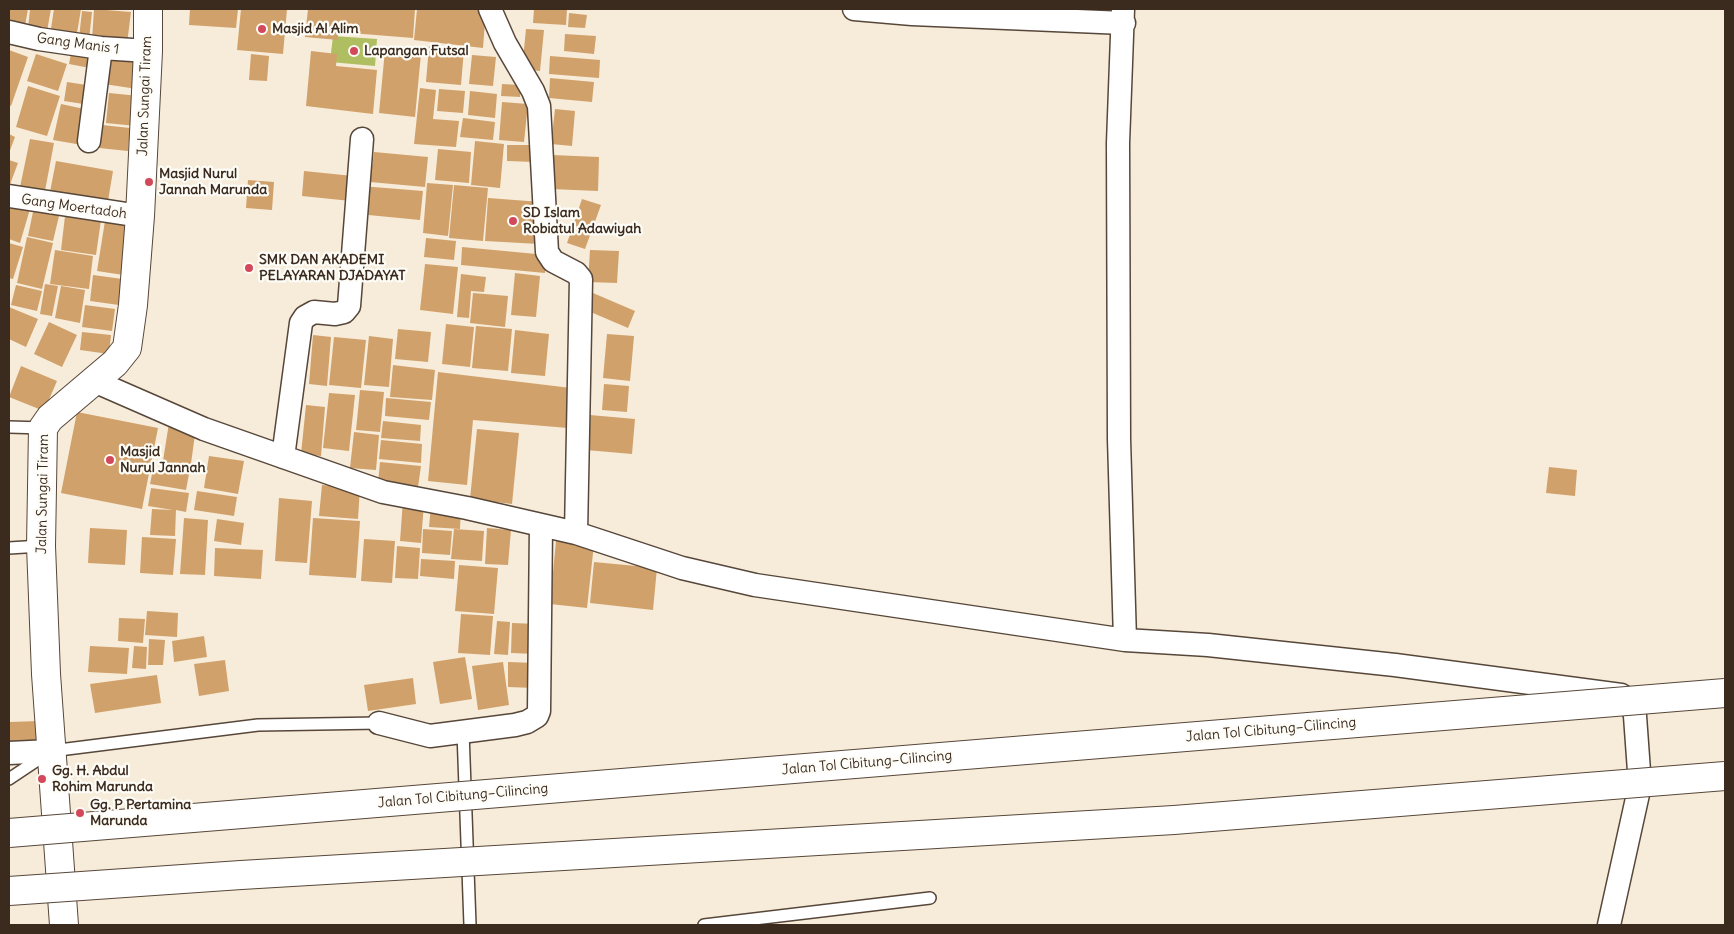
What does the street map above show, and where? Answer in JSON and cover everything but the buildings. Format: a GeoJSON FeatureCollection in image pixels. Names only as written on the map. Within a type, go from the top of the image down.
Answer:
{"type":"FeatureCollection","features":[{"type":"Feature","properties":{"kind":"main road","name":"Jalan Sungai Tiram"},"geometry":{"type":"LineString","coordinates":[[64,925],[51,751],[41,546],[43,428],[50,418],[115,364],[127,348],[133,305],[140,216],[148,51],[148,9]]}},
{"type":"Feature","properties":{"kind":"main road","name":"Jalan Tol Cibitung–Cilincing"},"geometry":{"type":"LineString","coordinates":[[9,833],[1725,693]]}},
{"type":"Feature","properties":{"kind":"main road"},"geometry":{"type":"LineString","coordinates":[[9,891],[242,875],[1174,820],[1725,776]]}},
{"type":"Feature","properties":{"kind":"street"},"geometry":{"type":"LineString","coordinates":[[490,9],[505,43],[533,91],[539,106],[547,252],[553,261],[576,273],[581,279],[576,533]]}},
{"type":"Feature","properties":{"kind":"street"},"geometry":{"type":"LineString","coordinates":[[854,9],[1123,16],[1118,153],[1119,438],[1125,640]]}},
{"type":"Feature","properties":{"kind":"street","name":"Gang Manis 1"},"geometry":{"type":"LineString","coordinates":[[9,32],[100,48],[148,51]]}},
{"type":"Feature","properties":{"kind":"street"},"geometry":{"type":"LineString","coordinates":[[89,141],[100,48]]}},
{"type":"Feature","properties":{"kind":"street"},"geometry":{"type":"LineString","coordinates":[[283,457],[301,323],[305,317],[314,312],[335,314],[344,312],[349,306],[362,139]]}},
{"type":"Feature","properties":{"kind":"street","name":"Gang Moertadoh"},"geometry":{"type":"LineString","coordinates":[[9,196],[140,216]]}},
{"type":"Feature","properties":{"kind":"street"},"geometry":{"type":"LineString","coordinates":[[94,381],[204,429],[383,492],[576,533],[682,568],[755,585],[1125,640],[1208,645],[1385,664],[1610,692],[1626,697],[1631,701],[1635,716],[1640,785],[1609,925]]}},
{"type":"Feature","properties":{"kind":"street"},"geometry":{"type":"LineString","coordinates":[[379,723],[406,728],[420,735],[463,732],[527,722],[536,716],[539,712],[541,525]]}},
{"type":"Feature","properties":{"kind":"street"},"geometry":{"type":"LineString","coordinates":[[9,753],[51,751]]}},
{"type":"Feature","properties":{"kind":"lane"},"geometry":{"type":"LineString","coordinates":[[9,427],[43,428]]}},
{"type":"Feature","properties":{"kind":"lane"},"geometry":{"type":"LineString","coordinates":[[9,548],[41,546]]}},
{"type":"Feature","properties":{"kind":"lane"},"geometry":{"type":"LineString","coordinates":[[9,779],[51,751],[258,725],[379,723]]}},
{"type":"Feature","properties":{"kind":"lane"},"geometry":{"type":"LineString","coordinates":[[463,732],[470,925]]}},
{"type":"Feature","properties":{"kind":"lane"},"geometry":{"type":"LineString","coordinates":[[704,925],[930,898]]}},
{"type":"Feature","properties":{"kind":"green space","name":"Lapangan Futsal"},"geometry":{"type":"Polygon","coordinates":[[[333,36],[377,39],[375,66],[330,62],[333,36]]]}},
{"type":"Feature","properties":{"kind":"place","name":"Masjid Al Alim"},"geometry":{"type":"Point","coordinates":[262,29]}},
{"type":"Feature","properties":{"kind":"place","name":"Lapangan Futsal"},"geometry":{"type":"Point","coordinates":[354,51]}},
{"type":"Feature","properties":{"kind":"place","name":"Masjid Nurul Jannah Marunda"},"geometry":{"type":"Point","coordinates":[149,182]}},
{"type":"Feature","properties":{"kind":"place","name":"SD Islam Robiatul Adawiyah"},"geometry":{"type":"Point","coordinates":[513,221]}},
{"type":"Feature","properties":{"kind":"place","name":"SMK DAN AKADEMI PELAYARAN DJADAYAT"},"geometry":{"type":"Point","coordinates":[249,268]}},
{"type":"Feature","properties":{"kind":"place","name":"Masjid Nurul Jannah"},"geometry":{"type":"Point","coordinates":[110,460]}},
{"type":"Feature","properties":{"kind":"place","name":"Gg. H. Abdul Rohim Marunda"},"geometry":{"type":"Point","coordinates":[42,779]}},
{"type":"Feature","properties":{"kind":"place","name":"Gg. P Pertamina Marunda"},"geometry":{"type":"Point","coordinates":[80,813]}}]}
